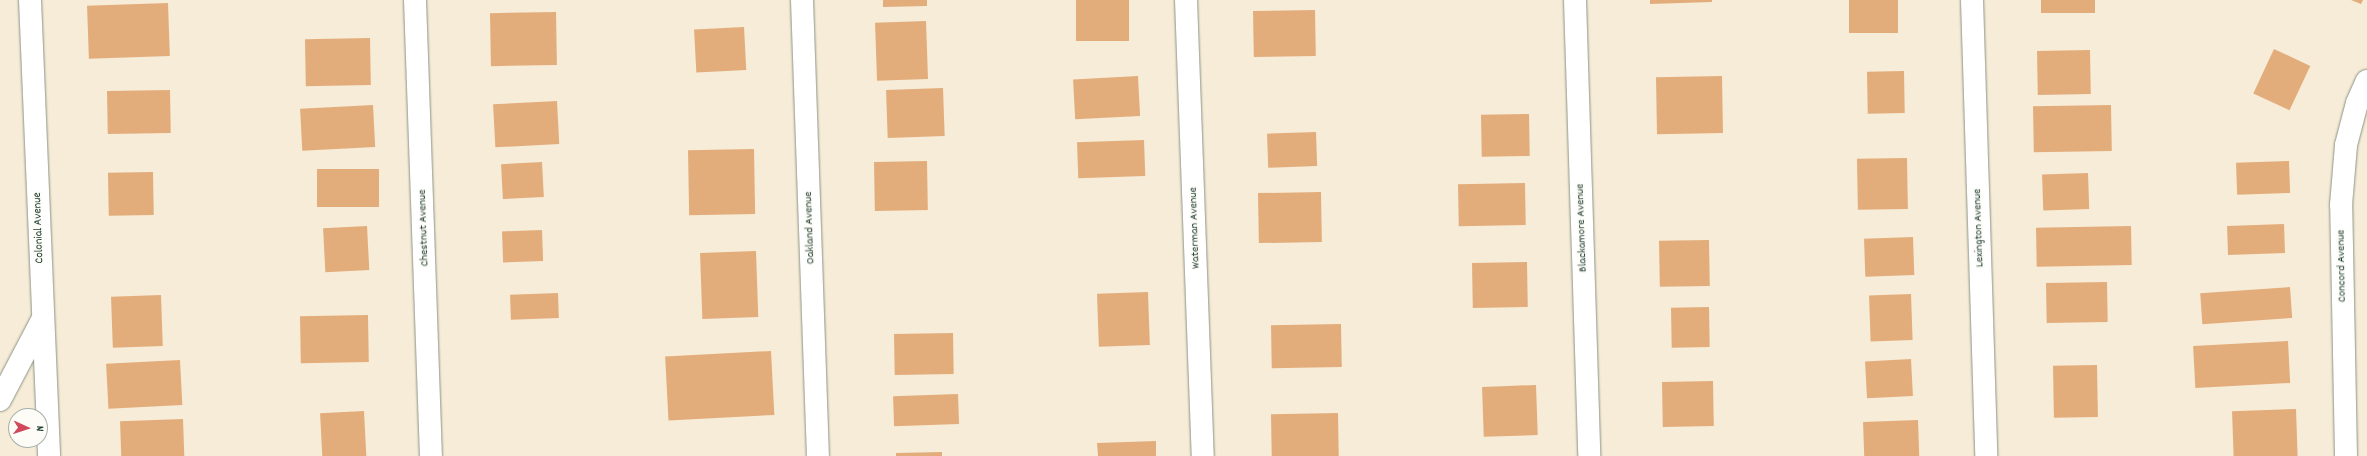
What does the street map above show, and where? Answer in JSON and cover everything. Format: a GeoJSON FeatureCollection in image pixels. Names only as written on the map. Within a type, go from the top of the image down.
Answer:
{"type":"FeatureCollection","features":[{"type":"Feature","properties":{"kind":"street","name":"Colonial Avenue"},"geometry":{"type":"LineString","coordinates":[[30,0],[49,456]]}},
{"type":"Feature","properties":{"kind":"street","name":"Chestnut Avenue"},"geometry":{"type":"LineString","coordinates":[[415,0],[431,456]]}},
{"type":"Feature","properties":{"kind":"street","name":"Oakland Avenue"},"geometry":{"type":"LineString","coordinates":[[802,0],[818,456]]}},
{"type":"Feature","properties":{"kind":"street","name":"Waterman Avenue"},"geometry":{"type":"LineString","coordinates":[[1186,0],[1203,456]]}},
{"type":"Feature","properties":{"kind":"street","name":"Blackamore Avenue"},"geometry":{"type":"LineString","coordinates":[[1575,0],[1589,456]]}},
{"type":"Feature","properties":{"kind":"street","name":"Lexington Avenue"},"geometry":{"type":"LineString","coordinates":[[1972,0],[1986,456]]}},
{"type":"Feature","properties":{"kind":"street","name":"Concord Avenue"},"geometry":{"type":"LineString","coordinates":[[2346,456],[2341,205],[2346,144],[2357,103],[2367,81]]}},
{"type":"Feature","properties":{"kind":"street"},"geometry":{"type":"LineString","coordinates":[[0,400],[43,320]]}},
{"type":"Feature","properties":{"kind":"building"},"geometry":{"type":"Polygon","coordinates":[[[883,0],[927,0],[927,6],[883,7],[883,0]]]}},
{"type":"Feature","properties":{"kind":"building"},"geometry":{"type":"Polygon","coordinates":[[[1076,0],[1129,0],[1129,41],[1076,41],[1076,0]]]}},
{"type":"Feature","properties":{"kind":"building"},"geometry":{"type":"Polygon","coordinates":[[[1650,0],[1712,0],[1712,2],[1650,4],[1650,0]]]}},
{"type":"Feature","properties":{"kind":"building"},"geometry":{"type":"Polygon","coordinates":[[[1849,0],[1898,0],[1898,33],[1849,33],[1849,0]]]}},
{"type":"Feature","properties":{"kind":"building"},"geometry":{"type":"Polygon","coordinates":[[[2041,0],[2095,0],[2095,13],[2041,13],[2041,0]]]}},
{"type":"Feature","properties":{"kind":"building"},"geometry":{"type":"Polygon","coordinates":[[[2351,0],[2363,0],[2361,4],[2351,0]]]}},
{"type":"Feature","properties":{"kind":"building"},"geometry":{"type":"Polygon","coordinates":[[[168,3],[170,56],[89,59],[87,6],[168,3]]]}},
{"type":"Feature","properties":{"kind":"building"},"geometry":{"type":"Polygon","coordinates":[[[1315,10],[1316,56],[1254,57],[1253,11],[1315,10]]]}},
{"type":"Feature","properties":{"kind":"building"},"geometry":{"type":"Polygon","coordinates":[[[556,12],[557,65],[491,66],[490,13],[556,12]]]}},
{"type":"Feature","properties":{"kind":"building"},"geometry":{"type":"Polygon","coordinates":[[[926,21],[928,79],[877,81],[875,23],[926,21]]]}},
{"type":"Feature","properties":{"kind":"building"},"geometry":{"type":"Polygon","coordinates":[[[744,27],[746,70],[696,73],[694,30],[744,27]]]}},
{"type":"Feature","properties":{"kind":"building"},"geometry":{"type":"Polygon","coordinates":[[[370,38],[371,85],[306,86],[305,39],[370,38]]]}},
{"type":"Feature","properties":{"kind":"building"},"geometry":{"type":"Polygon","coordinates":[[[2274,49],[2310,66],[2290,110],[2253,93],[2274,49]]]}},
{"type":"Feature","properties":{"kind":"building"},"geometry":{"type":"Polygon","coordinates":[[[2090,50],[2091,94],[2038,95],[2037,51],[2090,50]]]}},
{"type":"Feature","properties":{"kind":"building"},"geometry":{"type":"Polygon","coordinates":[[[1904,71],[1905,113],[1868,114],[1867,72],[1904,71]]]}},
{"type":"Feature","properties":{"kind":"building"},"geometry":{"type":"Polygon","coordinates":[[[1138,76],[1140,116],[1075,119],[1073,79],[1138,76]]]}},
{"type":"Feature","properties":{"kind":"building"},"geometry":{"type":"Polygon","coordinates":[[[1722,76],[1723,133],[1657,134],[1656,77],[1722,76]]]}},
{"type":"Feature","properties":{"kind":"building"},"geometry":{"type":"Polygon","coordinates":[[[943,88],[945,136],[888,138],[886,90],[943,88]]]}},
{"type":"Feature","properties":{"kind":"building"},"geometry":{"type":"Polygon","coordinates":[[[170,90],[171,133],[108,134],[107,91],[170,90]]]}},
{"type":"Feature","properties":{"kind":"building"},"geometry":{"type":"Polygon","coordinates":[[[557,101],[559,144],[495,147],[493,104],[557,101]]]}},
{"type":"Feature","properties":{"kind":"building"},"geometry":{"type":"Polygon","coordinates":[[[373,105],[375,147],[302,151],[300,109],[373,105]]]}},
{"type":"Feature","properties":{"kind":"building"},"geometry":{"type":"Polygon","coordinates":[[[2111,105],[2112,151],[2034,152],[2033,106],[2111,105]]]}},
{"type":"Feature","properties":{"kind":"building"},"geometry":{"type":"Polygon","coordinates":[[[1529,114],[1530,156],[1482,157],[1481,115],[1529,114]]]}},
{"type":"Feature","properties":{"kind":"building"},"geometry":{"type":"Polygon","coordinates":[[[1316,132],[1317,166],[1268,168],[1267,134],[1316,132]]]}},
{"type":"Feature","properties":{"kind":"building"},"geometry":{"type":"Polygon","coordinates":[[[1144,140],[1145,176],[1078,178],[1077,142],[1144,140]]]}},
{"type":"Feature","properties":{"kind":"building"},"geometry":{"type":"Polygon","coordinates":[[[754,149],[755,214],[689,215],[688,150],[754,149]]]}},
{"type":"Feature","properties":{"kind":"building"},"geometry":{"type":"Polygon","coordinates":[[[1907,158],[1908,209],[1858,210],[1857,159],[1907,158]]]}},
{"type":"Feature","properties":{"kind":"building"},"geometry":{"type":"Polygon","coordinates":[[[927,161],[928,210],[875,211],[874,162],[927,161]]]}},
{"type":"Feature","properties":{"kind":"building"},"geometry":{"type":"Polygon","coordinates":[[[2289,161],[2290,193],[2237,195],[2236,163],[2289,161]]]}},
{"type":"Feature","properties":{"kind":"building"},"geometry":{"type":"Polygon","coordinates":[[[542,162],[544,197],[503,199],[501,164],[542,162]]]}},
{"type":"Feature","properties":{"kind":"building"},"geometry":{"type":"Polygon","coordinates":[[[317,169],[379,169],[379,207],[317,207],[317,169]]]}},
{"type":"Feature","properties":{"kind":"building"},"geometry":{"type":"Polygon","coordinates":[[[153,172],[154,215],[109,216],[108,173],[153,172]]]}},
{"type":"Feature","properties":{"kind":"building"},"geometry":{"type":"Polygon","coordinates":[[[2088,173],[2089,209],[2043,211],[2042,175],[2088,173]]]}},
{"type":"Feature","properties":{"kind":"building"},"geometry":{"type":"Polygon","coordinates":[[[1525,183],[1526,225],[1459,226],[1458,184],[1525,183]]]}},
{"type":"Feature","properties":{"kind":"building"},"geometry":{"type":"Polygon","coordinates":[[[1321,192],[1322,242],[1259,243],[1258,193],[1321,192]]]}},
{"type":"Feature","properties":{"kind":"building"},"geometry":{"type":"Polygon","coordinates":[[[2284,224],[2285,253],[2228,255],[2227,226],[2284,224]]]}},
{"type":"Feature","properties":{"kind":"building"},"geometry":{"type":"Polygon","coordinates":[[[367,226],[369,270],[325,272],[323,228],[367,226]]]}},
{"type":"Feature","properties":{"kind":"building"},"geometry":{"type":"Polygon","coordinates":[[[2131,226],[2132,265],[2037,267],[2036,228],[2131,226]]]}},
{"type":"Feature","properties":{"kind":"building"},"geometry":{"type":"Polygon","coordinates":[[[542,230],[543,261],[503,262],[502,231],[542,230]]]}},
{"type":"Feature","properties":{"kind":"building"},"geometry":{"type":"Polygon","coordinates":[[[1913,237],[1914,275],[1865,277],[1864,239],[1913,237]]]}},
{"type":"Feature","properties":{"kind":"building"},"geometry":{"type":"Polygon","coordinates":[[[1709,240],[1710,286],[1660,287],[1659,241],[1709,240]]]}},
{"type":"Feature","properties":{"kind":"building"},"geometry":{"type":"Polygon","coordinates":[[[756,251],[758,317],[702,319],[700,253],[756,251]]]}},
{"type":"Feature","properties":{"kind":"building"},"geometry":{"type":"Polygon","coordinates":[[[1527,262],[1528,307],[1473,308],[1472,263],[1527,262]]]}},
{"type":"Feature","properties":{"kind":"building"},"geometry":{"type":"Polygon","coordinates":[[[2107,282],[2108,322],[2047,323],[2046,283],[2107,282]]]}},
{"type":"Feature","properties":{"kind":"building"},"geometry":{"type":"Polygon","coordinates":[[[2290,287],[2292,318],[2202,324],[2200,293],[2290,287]]]}},
{"type":"Feature","properties":{"kind":"building"},"geometry":{"type":"Polygon","coordinates":[[[1148,292],[1150,345],[1099,347],[1097,294],[1148,292]]]}},
{"type":"Feature","properties":{"kind":"building"},"geometry":{"type":"Polygon","coordinates":[[[558,293],[559,318],[511,320],[510,295],[558,293]]]}},
{"type":"Feature","properties":{"kind":"building"},"geometry":{"type":"Polygon","coordinates":[[[1911,294],[1913,340],[1871,341],[1869,295],[1911,294]]]}},
{"type":"Feature","properties":{"kind":"building"},"geometry":{"type":"Polygon","coordinates":[[[161,295],[163,346],[113,348],[111,297],[161,295]]]}},
{"type":"Feature","properties":{"kind":"building"},"geometry":{"type":"Polygon","coordinates":[[[1709,307],[1710,347],[1672,348],[1671,308],[1709,307]]]}},
{"type":"Feature","properties":{"kind":"building"},"geometry":{"type":"Polygon","coordinates":[[[368,315],[369,362],[301,363],[300,316],[368,315]]]}},
{"type":"Feature","properties":{"kind":"building"},"geometry":{"type":"Polygon","coordinates":[[[1341,324],[1342,367],[1272,368],[1271,325],[1341,324]]]}},
{"type":"Feature","properties":{"kind":"building"},"geometry":{"type":"Polygon","coordinates":[[[953,333],[954,374],[895,375],[894,334],[953,333]]]}},
{"type":"Feature","properties":{"kind":"building"},"geometry":{"type":"Polygon","coordinates":[[[2288,341],[2290,383],[2195,388],[2193,346],[2288,341]]]}},
{"type":"Feature","properties":{"kind":"building"},"geometry":{"type":"Polygon","coordinates":[[[771,351],[774,415],[668,420],[665,357],[771,351]]]}},
{"type":"Feature","properties":{"kind":"building"},"geometry":{"type":"Polygon","coordinates":[[[1911,359],[1913,396],[1867,398],[1865,361],[1911,359]]]}},
{"type":"Feature","properties":{"kind":"building"},"geometry":{"type":"Polygon","coordinates":[[[180,360],[182,405],[108,409],[106,364],[180,360]]]}},
{"type":"Feature","properties":{"kind":"building"},"geometry":{"type":"Polygon","coordinates":[[[2097,365],[2098,417],[2054,418],[2053,366],[2097,365]]]}},
{"type":"Feature","properties":{"kind":"building"},"geometry":{"type":"Polygon","coordinates":[[[1713,381],[1714,426],[1663,427],[1662,382],[1713,381]]]}},
{"type":"Feature","properties":{"kind":"building"},"geometry":{"type":"Polygon","coordinates":[[[1536,385],[1538,435],[1484,437],[1482,387],[1536,385]]]}},
{"type":"Feature","properties":{"kind":"building"},"geometry":{"type":"Polygon","coordinates":[[[958,394],[959,424],[894,426],[893,396],[958,394]]]}},
{"type":"Feature","properties":{"kind":"building"},"geometry":{"type":"Polygon","coordinates":[[[2296,409],[2298,456],[2234,456],[2232,411],[2296,409]]]}},
{"type":"Feature","properties":{"kind":"building"},"geometry":{"type":"Polygon","coordinates":[[[364,411],[366,456],[322,456],[320,413],[364,411]]]}},
{"type":"Feature","properties":{"kind":"building"},"geometry":{"type":"Polygon","coordinates":[[[1338,413],[1339,456],[1272,456],[1271,414],[1338,413]]]}},
{"type":"Feature","properties":{"kind":"building"},"geometry":{"type":"Polygon","coordinates":[[[183,419],[184,456],[121,456],[120,421],[183,419]]]}},
{"type":"Feature","properties":{"kind":"building"},"geometry":{"type":"Polygon","coordinates":[[[1918,420],[1919,456],[1864,456],[1863,422],[1918,420]]]}},
{"type":"Feature","properties":{"kind":"building"},"geometry":{"type":"Polygon","coordinates":[[[1156,441],[1156,456],[1098,456],[1097,443],[1156,441]]]}},
{"type":"Feature","properties":{"kind":"building"},"geometry":{"type":"Polygon","coordinates":[[[942,452],[942,456],[896,456],[896,453],[942,452]]]}}]}
